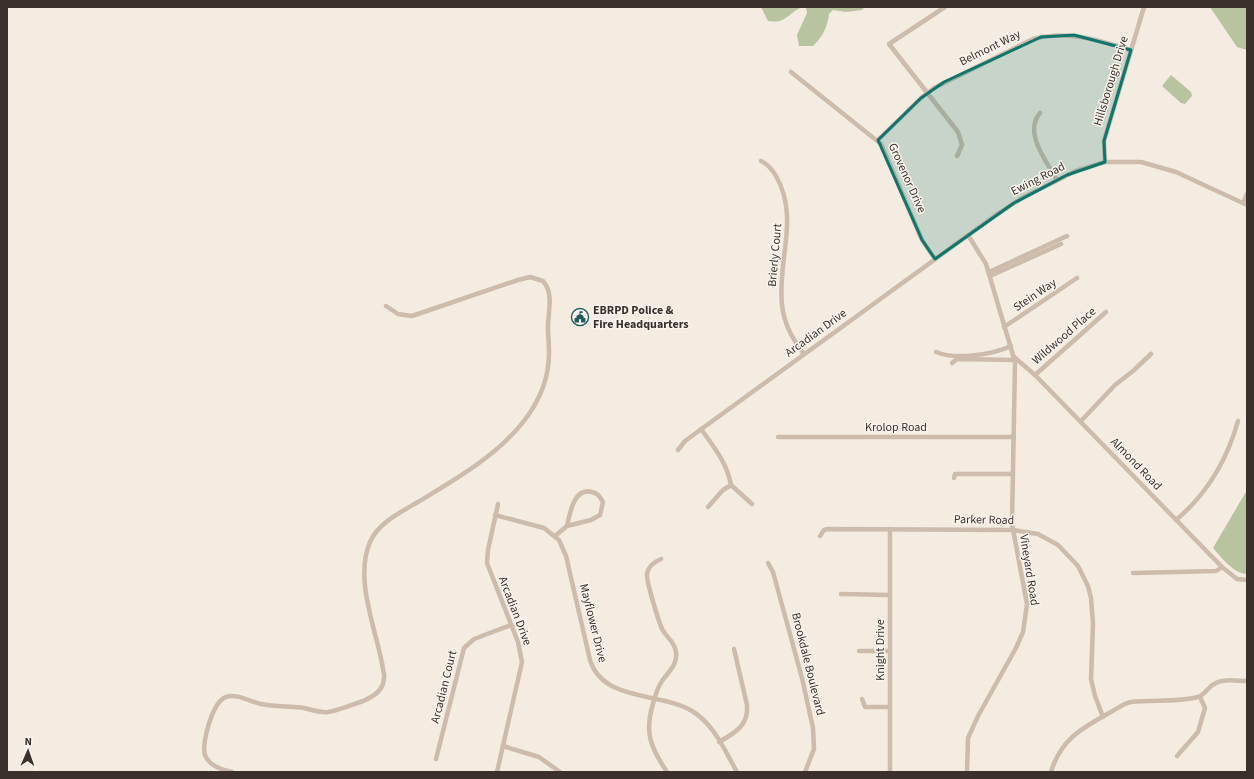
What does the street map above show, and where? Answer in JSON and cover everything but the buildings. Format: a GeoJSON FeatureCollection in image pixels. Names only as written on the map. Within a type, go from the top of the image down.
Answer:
{"type":"FeatureCollection","features":[{"type":"Feature","properties":{"kind":"street"},"geometry":{"type":"LineString","coordinates":[[945,7],[889,44],[960,136],[962,145],[958,156]]}},
{"type":"Feature","properties":{"kind":"street","name":"Hillsborough Drive"},"geometry":{"type":"LineString","coordinates":[[1105,162],[1104,141],[1144,7]]}},
{"type":"Feature","properties":{"kind":"street","name":"Belmont Way"},"geometry":{"type":"LineString","coordinates":[[878,140],[927,93],[966,71],[1026,41],[1041,36],[1057,34],[1078,35],[1131,50]]}},
{"type":"Feature","properties":{"kind":"street","name":"Grovenor Drive"},"geometry":{"type":"LineString","coordinates":[[791,72],[878,140],[887,156],[922,240],[935,259]]}},
{"type":"Feature","properties":{"kind":"street"},"geometry":{"type":"LineString","coordinates":[[1040,113],[1034,122],[1033,132],[1057,180]]}},
{"type":"Feature","properties":{"kind":"street","name":"Brierly Court"},"geometry":{"type":"LineString","coordinates":[[761,161],[767,163],[774,172],[786,200],[788,221],[781,292],[782,306],[789,333],[804,354]]}},
{"type":"Feature","properties":{"kind":"street","name":"Ewing Road"},"geometry":{"type":"LineString","coordinates":[[968,235],[1007,207],[1057,180],[1085,168],[1105,162],[1141,162],[1167,169],[1245,204]]}},
{"type":"Feature","properties":{"kind":"street"},"geometry":{"type":"LineString","coordinates":[[1245,204],[1247,194]]}},
{"type":"Feature","properties":{"kind":"street"},"geometry":{"type":"LineString","coordinates":[[952,363],[957,359],[1014,358],[989,274],[980,252],[968,235]]}},
{"type":"Feature","properties":{"kind":"street","name":"Arcadian Drive"},"geometry":{"type":"LineString","coordinates":[[678,450],[685,440],[968,235]]}},
{"type":"Feature","properties":{"kind":"street"},"geometry":{"type":"LineString","coordinates":[[989,274],[1067,236]]}},
{"type":"Feature","properties":{"kind":"street"},"geometry":{"type":"LineString","coordinates":[[989,274],[1061,244]]}},
{"type":"Feature","properties":{"kind":"street"},"geometry":{"type":"LineString","coordinates":[[232,772],[213,764],[208,759],[204,750],[205,740],[215,707],[222,699],[231,696],[261,704],[304,708],[324,712],[338,710],[371,698],[379,691],[383,684],[384,675],[369,615],[365,580],[366,556],[371,539],[377,530],[392,518],[453,480],[502,442],[528,414],[544,385],[549,354],[550,292],[547,286],[539,279],[530,278],[512,282],[412,316],[398,314],[386,306]]}},
{"type":"Feature","properties":{"kind":"street","name":"Stein Way"},"geometry":{"type":"LineString","coordinates":[[1004,327],[1077,278]]}},
{"type":"Feature","properties":{"kind":"street","name":"Wildwood Place"},"geometry":{"type":"LineString","coordinates":[[1035,375],[1106,312]]}},
{"type":"Feature","properties":{"kind":"street"},"geometry":{"type":"LineString","coordinates":[[936,352],[946,355],[978,354],[996,352],[1011,346]]}},
{"type":"Feature","properties":{"kind":"street"},"geometry":{"type":"LineString","coordinates":[[1081,422],[1115,385],[1151,354]]}},
{"type":"Feature","properties":{"kind":"street","name":"Almond Road"},"geometry":{"type":"LineString","coordinates":[[1014,358],[1035,375],[1222,567],[1238,579],[1247,580]]}},
{"type":"Feature","properties":{"kind":"street","name":"Vineyard Road"},"geometry":{"type":"LineString","coordinates":[[967,772],[968,738],[1016,648],[1023,632],[1027,604],[1013,530],[1014,358]]}},
{"type":"Feature","properties":{"kind":"street"},"geometry":{"type":"LineString","coordinates":[[1176,520],[1206,489],[1215,475],[1228,453],[1238,421]]}},
{"type":"Feature","properties":{"kind":"street"},"geometry":{"type":"LineString","coordinates":[[701,429],[722,458],[727,469],[731,485],[752,504]]}},
{"type":"Feature","properties":{"kind":"street","name":"Krolop Road"},"geometry":{"type":"LineString","coordinates":[[778,437],[1014,437]]}},
{"type":"Feature","properties":{"kind":"street"},"geometry":{"type":"LineString","coordinates":[[954,478],[955,474],[1013,474]]}},
{"type":"Feature","properties":{"kind":"street"},"geometry":{"type":"LineString","coordinates":[[708,507],[724,490],[731,485]]}},
{"type":"Feature","properties":{"kind":"street"},"geometry":{"type":"LineString","coordinates":[[495,515],[536,525],[556,536],[567,526],[591,520],[600,515],[603,502],[599,495],[590,491],[580,493],[575,500],[567,526]]}},
{"type":"Feature","properties":{"kind":"street","name":"Arcadian Drive"},"geometry":{"type":"LineString","coordinates":[[497,772],[522,662],[520,651],[487,563],[488,550],[498,504]]}},
{"type":"Feature","properties":{"kind":"street","name":"Parker Road"},"geometry":{"type":"LineString","coordinates":[[820,536],[824,530],[828,529],[1013,530],[1038,534],[1051,540],[1072,558],[1084,576],[1091,598],[1093,611],[1090,667],[1092,684],[1103,717]]}},
{"type":"Feature","properties":{"kind":"street","name":"Knight Drive"},"geometry":{"type":"LineString","coordinates":[[890,529],[890,772]]}},
{"type":"Feature","properties":{"kind":"street","name":"Mayflower Drive"},"geometry":{"type":"LineString","coordinates":[[556,536],[566,556],[593,668],[601,679],[609,685],[673,703],[693,711],[706,723],[720,742],[737,772]]}},
{"type":"Feature","properties":{"kind":"street"},"geometry":{"type":"LineString","coordinates":[[661,559],[651,565],[648,569],[647,579],[662,628],[674,643],[677,656],[673,668],[660,683],[654,698],[649,718],[649,735],[653,750],[667,772]]}},
{"type":"Feature","properties":{"kind":"street","name":"Brookdale Boulevard"},"geometry":{"type":"LineString","coordinates":[[768,563],[774,572],[802,678],[813,728],[814,749],[805,772]]}},
{"type":"Feature","properties":{"kind":"street"},"geometry":{"type":"LineString","coordinates":[[1133,573],[1216,571],[1222,567]]}},
{"type":"Feature","properties":{"kind":"street"},"geometry":{"type":"LineString","coordinates":[[841,594],[890,594]]}},
{"type":"Feature","properties":{"kind":"street","name":"Arcadian Court"},"geometry":{"type":"LineString","coordinates":[[436,759],[464,648],[474,639],[511,626]]}},
{"type":"Feature","properties":{"kind":"street"},"geometry":{"type":"LineString","coordinates":[[720,742],[740,728],[745,722],[747,714],[747,705],[734,648]]}},
{"type":"Feature","properties":{"kind":"street"},"geometry":{"type":"LineString","coordinates":[[859,651],[890,651]]}},
{"type":"Feature","properties":{"kind":"street"},"geometry":{"type":"LineString","coordinates":[[1051,772],[1056,758],[1064,745],[1087,725],[1129,702],[1175,700],[1200,697],[1213,684],[1220,681],[1247,681]]}},
{"type":"Feature","properties":{"kind":"street"},"geometry":{"type":"LineString","coordinates":[[1177,756],[1198,732],[1205,708],[1200,697]]}},
{"type":"Feature","properties":{"kind":"street"},"geometry":{"type":"LineString","coordinates":[[862,698],[865,707],[890,707]]}},
{"type":"Feature","properties":{"kind":"street"},"geometry":{"type":"LineString","coordinates":[[503,746],[540,757],[560,772]]}},
{"type":"Feature","properties":{"kind":"highlighted area"},"geometry":{"type":"Polygon","coordinates":[[[1074,35],[1131,50],[1104,141],[1105,162],[1067,175],[1014,203],[935,259],[922,240],[878,140],[921,98],[944,82],[1041,37],[1074,35]]]}},
{"type":"Feature","properties":{"kind":"green space"},"geometry":{"type":"Polygon","coordinates":[[[761,7],[802,7],[783,20],[774,22],[768,21],[761,7]]]}},
{"type":"Feature","properties":{"kind":"green space"},"geometry":{"type":"Polygon","coordinates":[[[806,7],[865,7],[862,10],[846,12],[833,10],[829,14],[824,32],[813,46],[799,46],[797,35],[807,13],[806,7]]]}},
{"type":"Feature","properties":{"kind":"green space"},"geometry":{"type":"Polygon","coordinates":[[[1210,7],[1247,7],[1247,50],[1237,47],[1210,7]]]}},
{"type":"Feature","properties":{"kind":"green space"},"geometry":{"type":"Polygon","coordinates":[[[1171,75],[1191,92],[1192,96],[1185,104],[1181,103],[1162,86],[1171,75]]]}},
{"type":"Feature","properties":{"kind":"green space"},"geometry":{"type":"Polygon","coordinates":[[[1247,490],[1247,574],[1233,568],[1213,548],[1247,490]]]}},
{"type":"Feature","properties":{"kind":"place","name":"EBRPD Police & Fire Headquarters"},"geometry":{"type":"Point","coordinates":[580,317]}}]}
